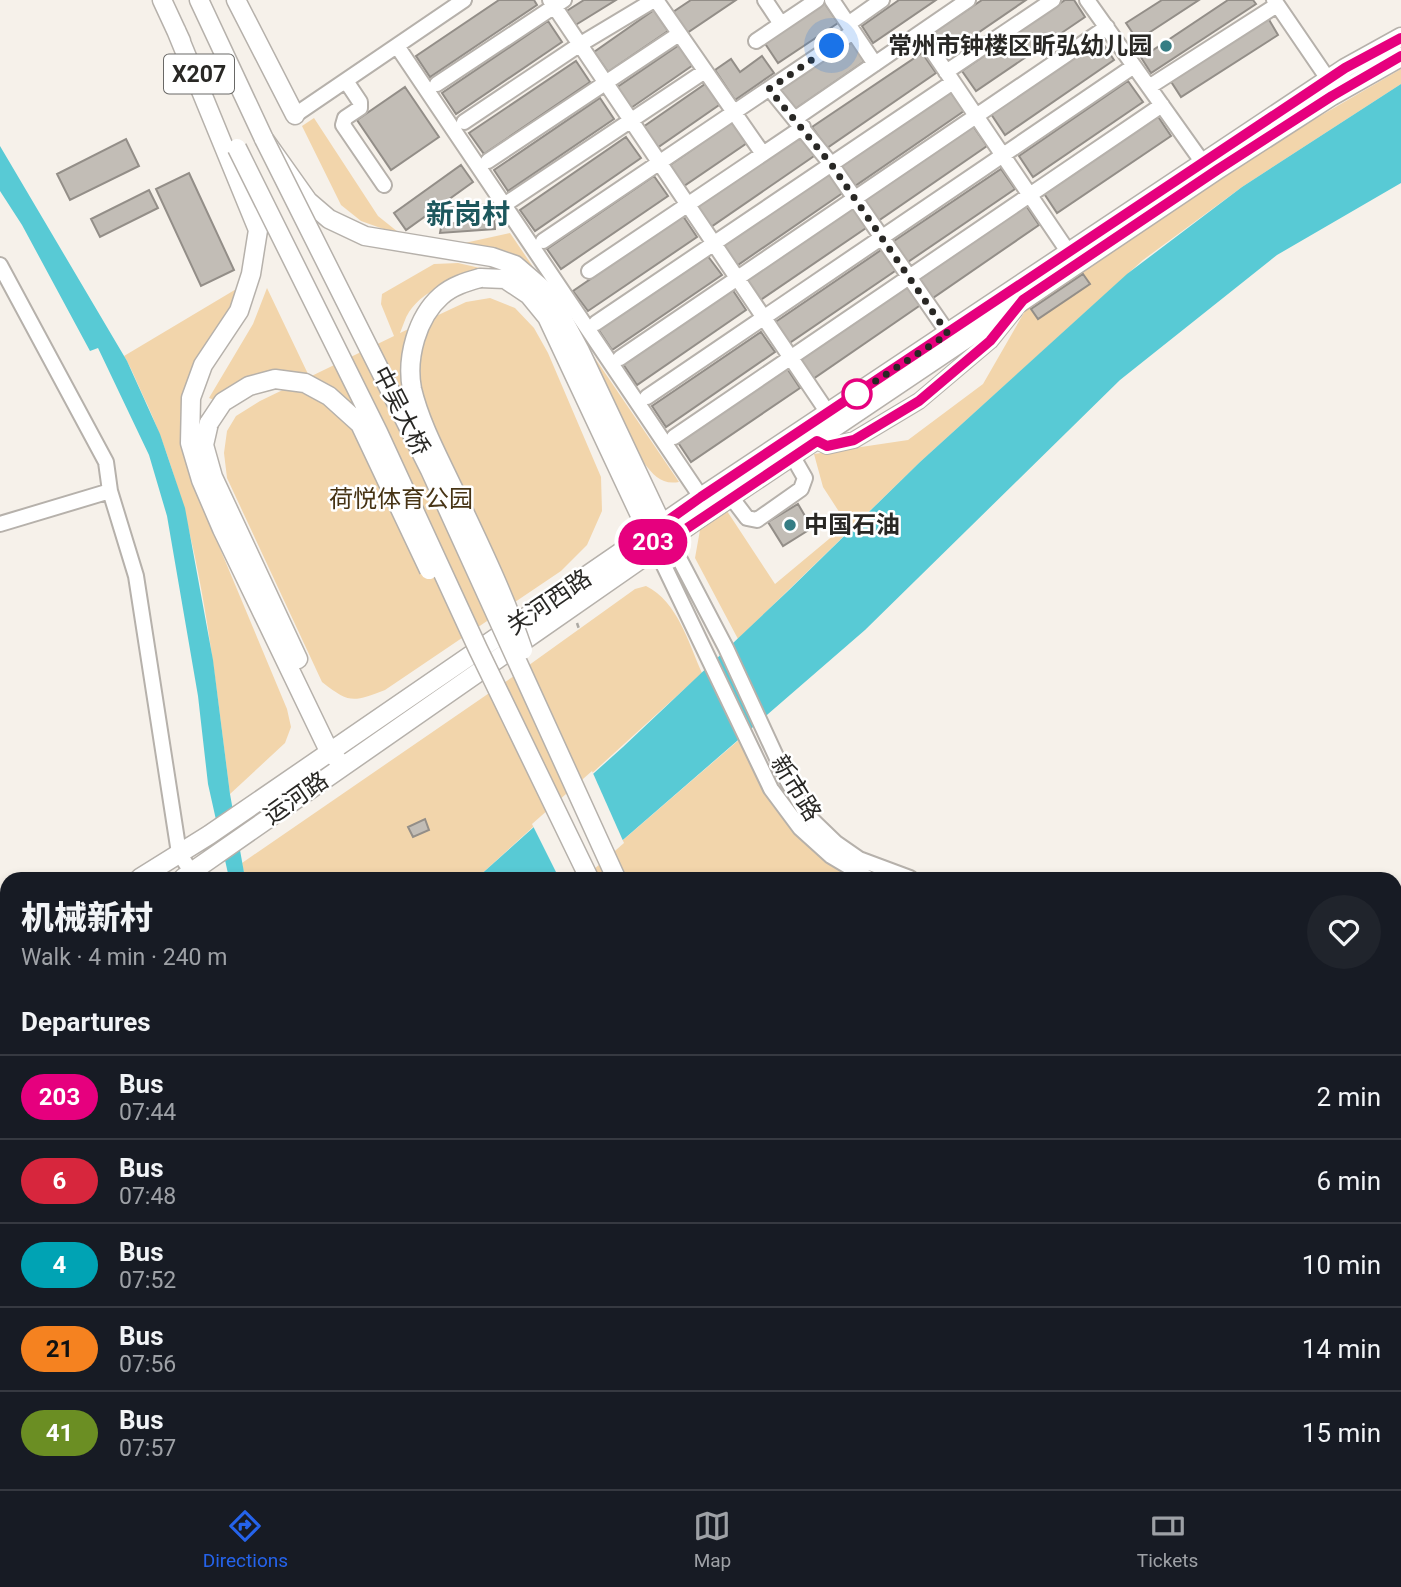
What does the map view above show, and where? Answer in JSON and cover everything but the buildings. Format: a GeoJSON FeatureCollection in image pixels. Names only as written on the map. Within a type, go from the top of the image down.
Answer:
{"type":"FeatureCollection","features":[{"type":"Feature","properties":{"kind":"main road","name":"X207"},"geometry":{"type":"LineString","coordinates":[[162,0],[232,150]]}},
{"type":"Feature","properties":{"kind":"main road","name":"X207"},"geometry":{"type":"LineString","coordinates":[[199,0],[264,139]]}},
{"type":"Feature","properties":{"kind":"main road"},"geometry":{"type":"LineString","coordinates":[[236,0],[295,115]]}},
{"type":"Feature","properties":{"kind":"main road","name":"关河西路"},"geometry":{"type":"LineString","coordinates":[[343,765],[659,537],[701,497],[1328,79],[1401,37]]}},
{"type":"Feature","properties":{"kind":"main road","name":"关河西路"},"geometry":{"type":"LineString","coordinates":[[334,748],[659,537],[732,497],[1217,170],[1332,96],[1401,57]]}},
{"type":"Feature","properties":{"kind":"main road"},"geometry":{"type":"LineString","coordinates":[[264,139],[308,201],[329,219],[365,236],[492,257],[515,265],[544,290],[559,312],[659,537]]}},
{"type":"Feature","properties":{"kind":"main road","name":"中吴大桥"},"geometry":{"type":"LineString","coordinates":[[264,139],[430,470],[613,872]]}},
{"type":"Feature","properties":{"kind":"main road"},"geometry":{"type":"LineString","coordinates":[[232,150],[258,230],[251,274],[239,311],[203,365],[191,398],[190,443],[201,480],[217,516],[343,765]]}},
{"type":"Feature","properties":{"kind":"main road","name":"中吴大桥"},"geometry":{"type":"LineString","coordinates":[[232,150],[378,432],[586,872]]}},
{"type":"Feature","properties":{"kind":"main road"},"geometry":{"type":"LineString","coordinates":[[557,749],[507,603],[429,437],[412,388],[411,354],[422,321],[441,296],[459,284],[480,278],[505,279],[529,295],[547,317],[659,537]]}},
{"type":"Feature","properties":{"kind":"main road"},"geometry":{"type":"LineString","coordinates":[[334,748],[214,477],[205,445],[209,423],[223,402],[249,387],[275,379],[305,383],[329,396],[360,424],[410,532],[488,688],[531,759]]}},
{"type":"Feature","properties":{"kind":"main road","name":"运河路"},"geometry":{"type":"LineString","coordinates":[[179,853],[334,748]]}},
{"type":"Feature","properties":{"kind":"main road","name":"运河路"},"geometry":{"type":"LineString","coordinates":[[193,872],[343,765]]}},
{"type":"Feature","properties":{"kind":"main road"},"geometry":{"type":"LineString","coordinates":[[149,872],[179,853]]}},
{"type":"Feature","properties":{"kind":"street"},"geometry":{"type":"LineString","coordinates":[[295,115],[464,0]]}},
{"type":"Feature","properties":{"kind":"street"},"geometry":{"type":"LineString","coordinates":[[464,122],[579,45],[655,0],[763,154]]}},
{"type":"Feature","properties":{"kind":"street"},"geometry":{"type":"LineString","coordinates":[[765,0],[782,24]]}},
{"type":"Feature","properties":{"kind":"street"},"geometry":{"type":"LineString","coordinates":[[756,41],[817,0]]}},
{"type":"Feature","properties":{"kind":"street"},"geometry":{"type":"LineString","coordinates":[[832,0],[875,64]]}},
{"type":"Feature","properties":{"kind":"street"},"geometry":{"type":"LineString","coordinates":[[543,241],[769,89],[850,28],[881,0]]}},
{"type":"Feature","properties":{"kind":"street"},"geometry":{"type":"LineString","coordinates":[[596,323],[831,164],[1053,0]]}},
{"type":"Feature","properties":{"kind":"street"},"geometry":{"type":"LineString","coordinates":[[1087,0],[1203,163]]}},
{"type":"Feature","properties":{"kind":"street"},"geometry":{"type":"LineString","coordinates":[[589,271],[763,154],[799,122],[963,1]]}},
{"type":"Feature","properties":{"kind":"street"},"geometry":{"type":"LineString","coordinates":[[437,84],[556,2],[579,45],[828,413]]}},
{"type":"Feature","properties":{"kind":"street"},"geometry":{"type":"LineString","coordinates":[[1149,87],[1275,2],[1328,79]]}},
{"type":"Feature","properties":{"kind":"street"},"geometry":{"type":"LineString","coordinates":[[620,358],[1107,27]]}},
{"type":"Feature","properties":{"kind":"street"},"geometry":{"type":"LineString","coordinates":[[920,33],[1069,253]]}},
{"type":"Feature","properties":{"kind":"street"},"geometry":{"type":"LineString","coordinates":[[488,161],[680,34]]}},
{"type":"Feature","properties":{"kind":"street"},"geometry":{"type":"LineString","coordinates":[[397,46],[701,497]]}},
{"type":"Feature","properties":{"kind":"street"},"geometry":{"type":"LineString","coordinates":[[648,397],[1135,66]]}},
{"type":"Feature","properties":{"kind":"street"},"geometry":{"type":"LineString","coordinates":[[443,216],[491,212],[504,205],[705,71]]}},
{"type":"Feature","properties":{"kind":"street"},"geometry":{"type":"LineString","coordinates":[[346,81],[360,102],[360,108],[345,118],[343,125],[384,185]]}},
{"type":"Feature","properties":{"kind":"street"},"geometry":{"type":"LineString","coordinates":[[769,89],[831,164],[948,334]]}},
{"type":"Feature","properties":{"kind":"street"},"geometry":{"type":"LineString","coordinates":[[674,437],[1162,105]]}},
{"type":"Feature","properties":{"kind":"street"},"geometry":{"type":"LineString","coordinates":[[0,265],[106,462],[110,491],[136,576],[179,853],[186,872]]}},
{"type":"Feature","properties":{"kind":"street"},"geometry":{"type":"LineString","coordinates":[[732,497],[747,518],[757,520],[801,489],[805,478],[793,457]]}},
{"type":"Feature","properties":{"kind":"street"},"geometry":{"type":"LineString","coordinates":[[0,524],[110,491]]}},
{"type":"Feature","properties":{"kind":"street","name":"新市路"},"geometry":{"type":"LineString","coordinates":[[659,537],[726,648],[762,729],[807,815],[836,843],[859,859],[895,872]]}},
{"type":"Feature","properties":{"kind":"street","name":"新市路"},"geometry":{"type":"LineString","coordinates":[[659,537],[710,659],[771,789],[800,828],[831,856],[858,872]]}},
{"type":"Feature","properties":{"kind":"green space"},"geometry":{"type":"Polygon","coordinates":[[[1401,69],[1401,84],[1242,187],[1143,260],[920,462],[738,639],[695,558],[700,530],[727,511],[775,584],[847,524],[823,487],[814,454],[908,440],[983,384],[1029,304],[1296,130],[1401,69]]]}},
{"type":"Feature","properties":{"kind":"green space"},"geometry":{"type":"Polygon","coordinates":[[[314,118],[378,216],[403,236],[361,221],[341,205],[302,126],[314,118]]]}},
{"type":"Feature","properties":{"kind":"green space"},"geometry":{"type":"Polygon","coordinates":[[[510,233],[679,482],[668,482],[659,478],[644,463],[591,360],[544,285],[451,246],[510,233]]]}},
{"type":"Feature","properties":{"kind":"green space","name":"荷悦体育公园"},"geometry":{"type":"Polygon","coordinates":[[[458,263],[489,270],[456,279],[434,289],[409,312],[400,333],[466,302],[490,298],[515,308],[534,328],[548,353],[601,477],[602,511],[587,545],[561,571],[385,690],[352,699],[322,682],[227,478],[224,453],[227,431],[236,416],[260,401],[394,336],[381,304],[382,294],[434,264],[458,263]]]}},
{"type":"Feature","properties":{"kind":"green space"},"geometry":{"type":"Polygon","coordinates":[[[243,285],[228,315],[198,357],[182,395],[180,431],[191,479],[287,709],[291,727],[285,743],[230,794],[211,645],[193,546],[165,450],[124,356],[243,285]]]}},
{"type":"Feature","properties":{"kind":"green space"},"geometry":{"type":"Polygon","coordinates":[[[267,288],[308,374],[280,371],[258,374],[237,383],[214,400],[209,398],[253,324],[267,288]]]}},
{"type":"Feature","properties":{"kind":"green space"},"geometry":{"type":"Polygon","coordinates":[[[646,586],[657,593],[674,612],[702,673],[484,872],[244,872],[242,863],[635,589],[646,586]]]}},
{"type":"Feature","properties":{"kind":"green space"},"geometry":{"type":"Polygon","coordinates":[[[740,739],[773,806],[799,837],[844,872],[586,872],[740,739]]]}},
{"type":"Feature","properties":{"kind":"water"},"geometry":{"type":"Polygon","coordinates":[[[1401,84],[1401,183],[1277,255],[1120,380],[865,630],[586,872],[484,872],[623,747],[920,462],[1127,274],[1242,187],[1401,84]]]}},
{"type":"Feature","properties":{"kind":"water"},"geometry":{"type":"Polygon","coordinates":[[[0,146],[127,361],[160,434],[185,508],[213,660],[230,794],[244,872],[228,872],[208,784],[198,696],[167,516],[149,455],[98,348],[90,351],[22,225],[0,191],[0,146]]]}},
{"type":"Feature","properties":{"kind":"pier"},"geometry":{"type":"Polygon","coordinates":[[[592,771],[624,843],[591,872],[556,872],[532,824],[592,771]]]}},
{"type":"Feature","properties":{"kind":"bus line","name":"203"},"geometry":{"type":"LineString","coordinates":[[1401,38],[1345,68],[701,497],[649,534],[656,549],[817,441],[827,446],[854,440],[919,401],[990,341],[1023,300],[1217,170],[1332,96],[1401,56]]}},
{"type":"Feature","properties":{"kind":"place","name":"常州市钟楼区昕弘幼儿园"},"geometry":{"type":"Point","coordinates":[1166,46]}},
{"type":"Feature","properties":{"kind":"place","name":"中国石油"},"geometry":{"type":"Point","coordinates":[790,525]}},
{"type":"Feature","properties":{"kind":"district","name":"新岗村"},"geometry":{"type":"Point","coordinates":[468,214]}},
{"type":"Feature","properties":{"kind":"route"},"geometry":{"type":"LineString","coordinates":[[832,46],[769,89],[831,164],[948,334],[848,399],[857,394]]}}]}
